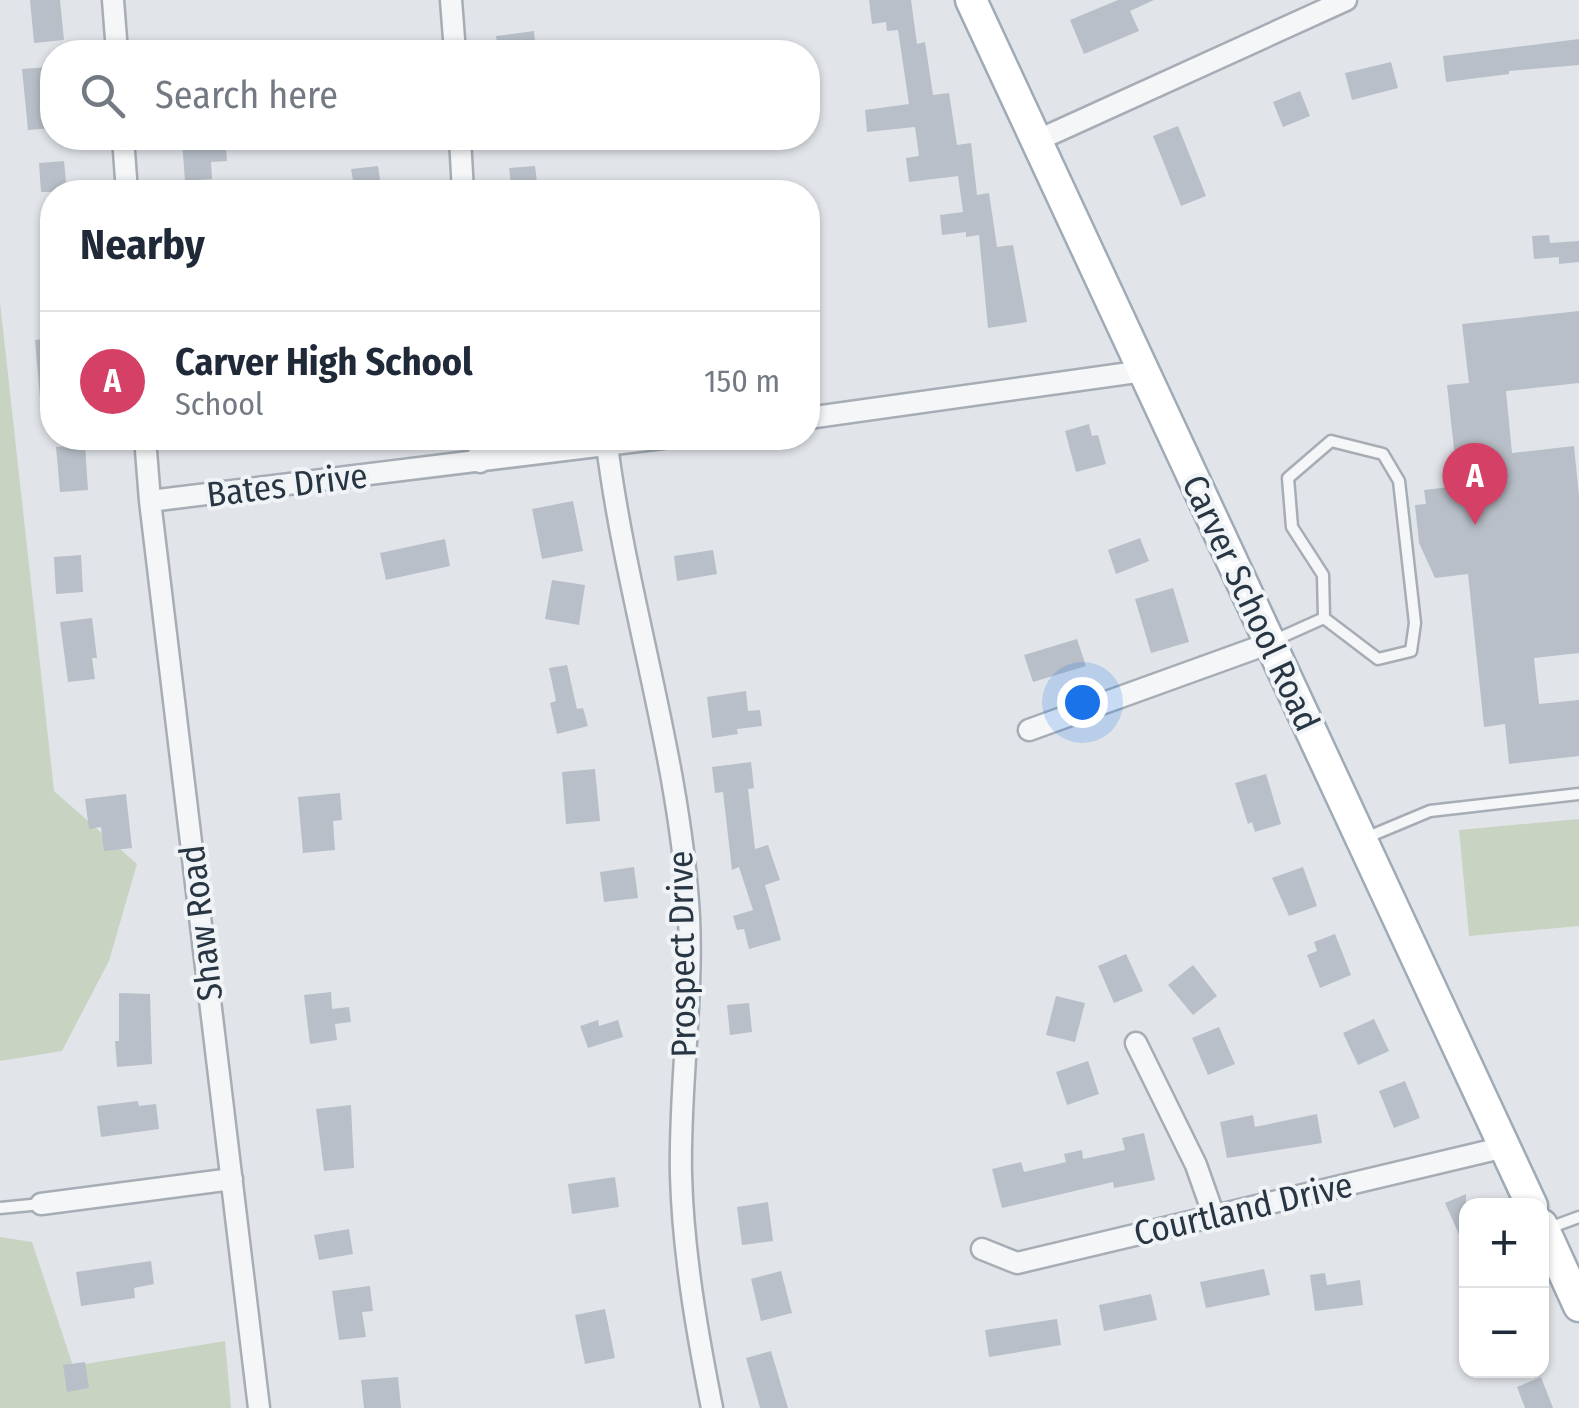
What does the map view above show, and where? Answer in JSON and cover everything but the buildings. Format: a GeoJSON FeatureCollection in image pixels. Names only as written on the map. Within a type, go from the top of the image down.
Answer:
{"type":"FeatureCollection","features":[{"type":"Feature","properties":{"kind":"main road","name":"Carver School Road"},"geometry":{"type":"LineString","coordinates":[[971,0],[1529,1198]]}},
{"type":"Feature","properties":{"kind":"main road","name":"Carver School Road"},"geometry":{"type":"LineString","coordinates":[[1549,1242],[1579,1306]]}},
{"type":"Feature","properties":{"kind":"street"},"geometry":{"type":"LineString","coordinates":[[113,0],[116,40]]}},
{"type":"Feature","properties":{"kind":"street"},"geometry":{"type":"LineString","coordinates":[[451,0],[453,40]]}},
{"type":"Feature","properties":{"kind":"street"},"geometry":{"type":"LineString","coordinates":[[1036,141],[1346,0]]}},
{"type":"Feature","properties":{"kind":"street"},"geometry":{"type":"LineString","coordinates":[[124,150],[126,180]]}},
{"type":"Feature","properties":{"kind":"street"},"geometry":{"type":"LineString","coordinates":[[461,150],[462,180]]}},
{"type":"Feature","properties":{"kind":"street"},"geometry":{"type":"LineString","coordinates":[[820,416],[1144,371]]}},
{"type":"Feature","properties":{"kind":"street","name":"Shaw Road"},"geometry":{"type":"LineString","coordinates":[[146,450],[259,1408]]}},
{"type":"Feature","properties":{"kind":"street"},"geometry":{"type":"LineString","coordinates":[[480,450],[480,462]]}},
{"type":"Feature","properties":{"kind":"street","name":"Bates Drive"},"geometry":{"type":"LineString","coordinates":[[150,501],[570,450]]}},
{"type":"Feature","properties":{"kind":"street","name":"Prospect Drive"},"geometry":{"type":"LineString","coordinates":[[608,450],[659,713],[688,914],[690,976],[680,1171],[682,1214],[712,1408]]}},
{"type":"Feature","properties":{"kind":"street"},"geometry":{"type":"LineString","coordinates":[[1029,730],[1270,643]]}},
{"type":"Feature","properties":{"kind":"street"},"geometry":{"type":"LineString","coordinates":[[1136,1043],[1196,1165],[1214,1216]]}},
{"type":"Feature","properties":{"kind":"street","name":"Courtland Drive"},"geometry":{"type":"LineString","coordinates":[[982,1250],[1017,1263],[1506,1147]]}},
{"type":"Feature","properties":{"kind":"street"},"geometry":{"type":"LineString","coordinates":[[41,1204],[232,1180]]}},
{"type":"Feature","properties":{"kind":"lane"},"geometry":{"type":"LineString","coordinates":[[1331,441],[1382,454],[1398,481],[1415,623],[1411,651],[1378,660],[1324,618],[1323,575],[1292,527],[1288,478],[1331,441]]}},
{"type":"Feature","properties":{"kind":"lane"},"geometry":{"type":"LineString","coordinates":[[1270,643],[1324,618]]}},
{"type":"Feature","properties":{"kind":"lane"},"geometry":{"type":"LineString","coordinates":[[1362,840],[1430,811],[1579,794]]}},
{"type":"Feature","properties":{"kind":"lane"},"geometry":{"type":"LineString","coordinates":[[0,1208],[41,1204]]}},
{"type":"Feature","properties":{"kind":"lane"},"geometry":{"type":"LineString","coordinates":[[1549,1219],[1579,1217]]}},
{"type":"Feature","properties":{"kind":"green space"},"geometry":{"type":"Polygon","coordinates":[[[0,302],[54,791],[137,864],[109,961],[62,1051],[0,1061],[0,302]]]}},
{"type":"Feature","properties":{"kind":"green space"},"geometry":{"type":"Polygon","coordinates":[[[1579,819],[1579,926],[1469,936],[1459,830],[1579,819]]]}},
{"type":"Feature","properties":{"kind":"green space"},"geometry":{"type":"Polygon","coordinates":[[[0,1237],[32,1242],[73,1366],[225,1341],[231,1408],[0,1408],[0,1237]]]}},
{"type":"Feature","properties":{"kind":"place","name":"Carver High School"},"geometry":{"type":"Point","coordinates":[1475,525]}}]}
